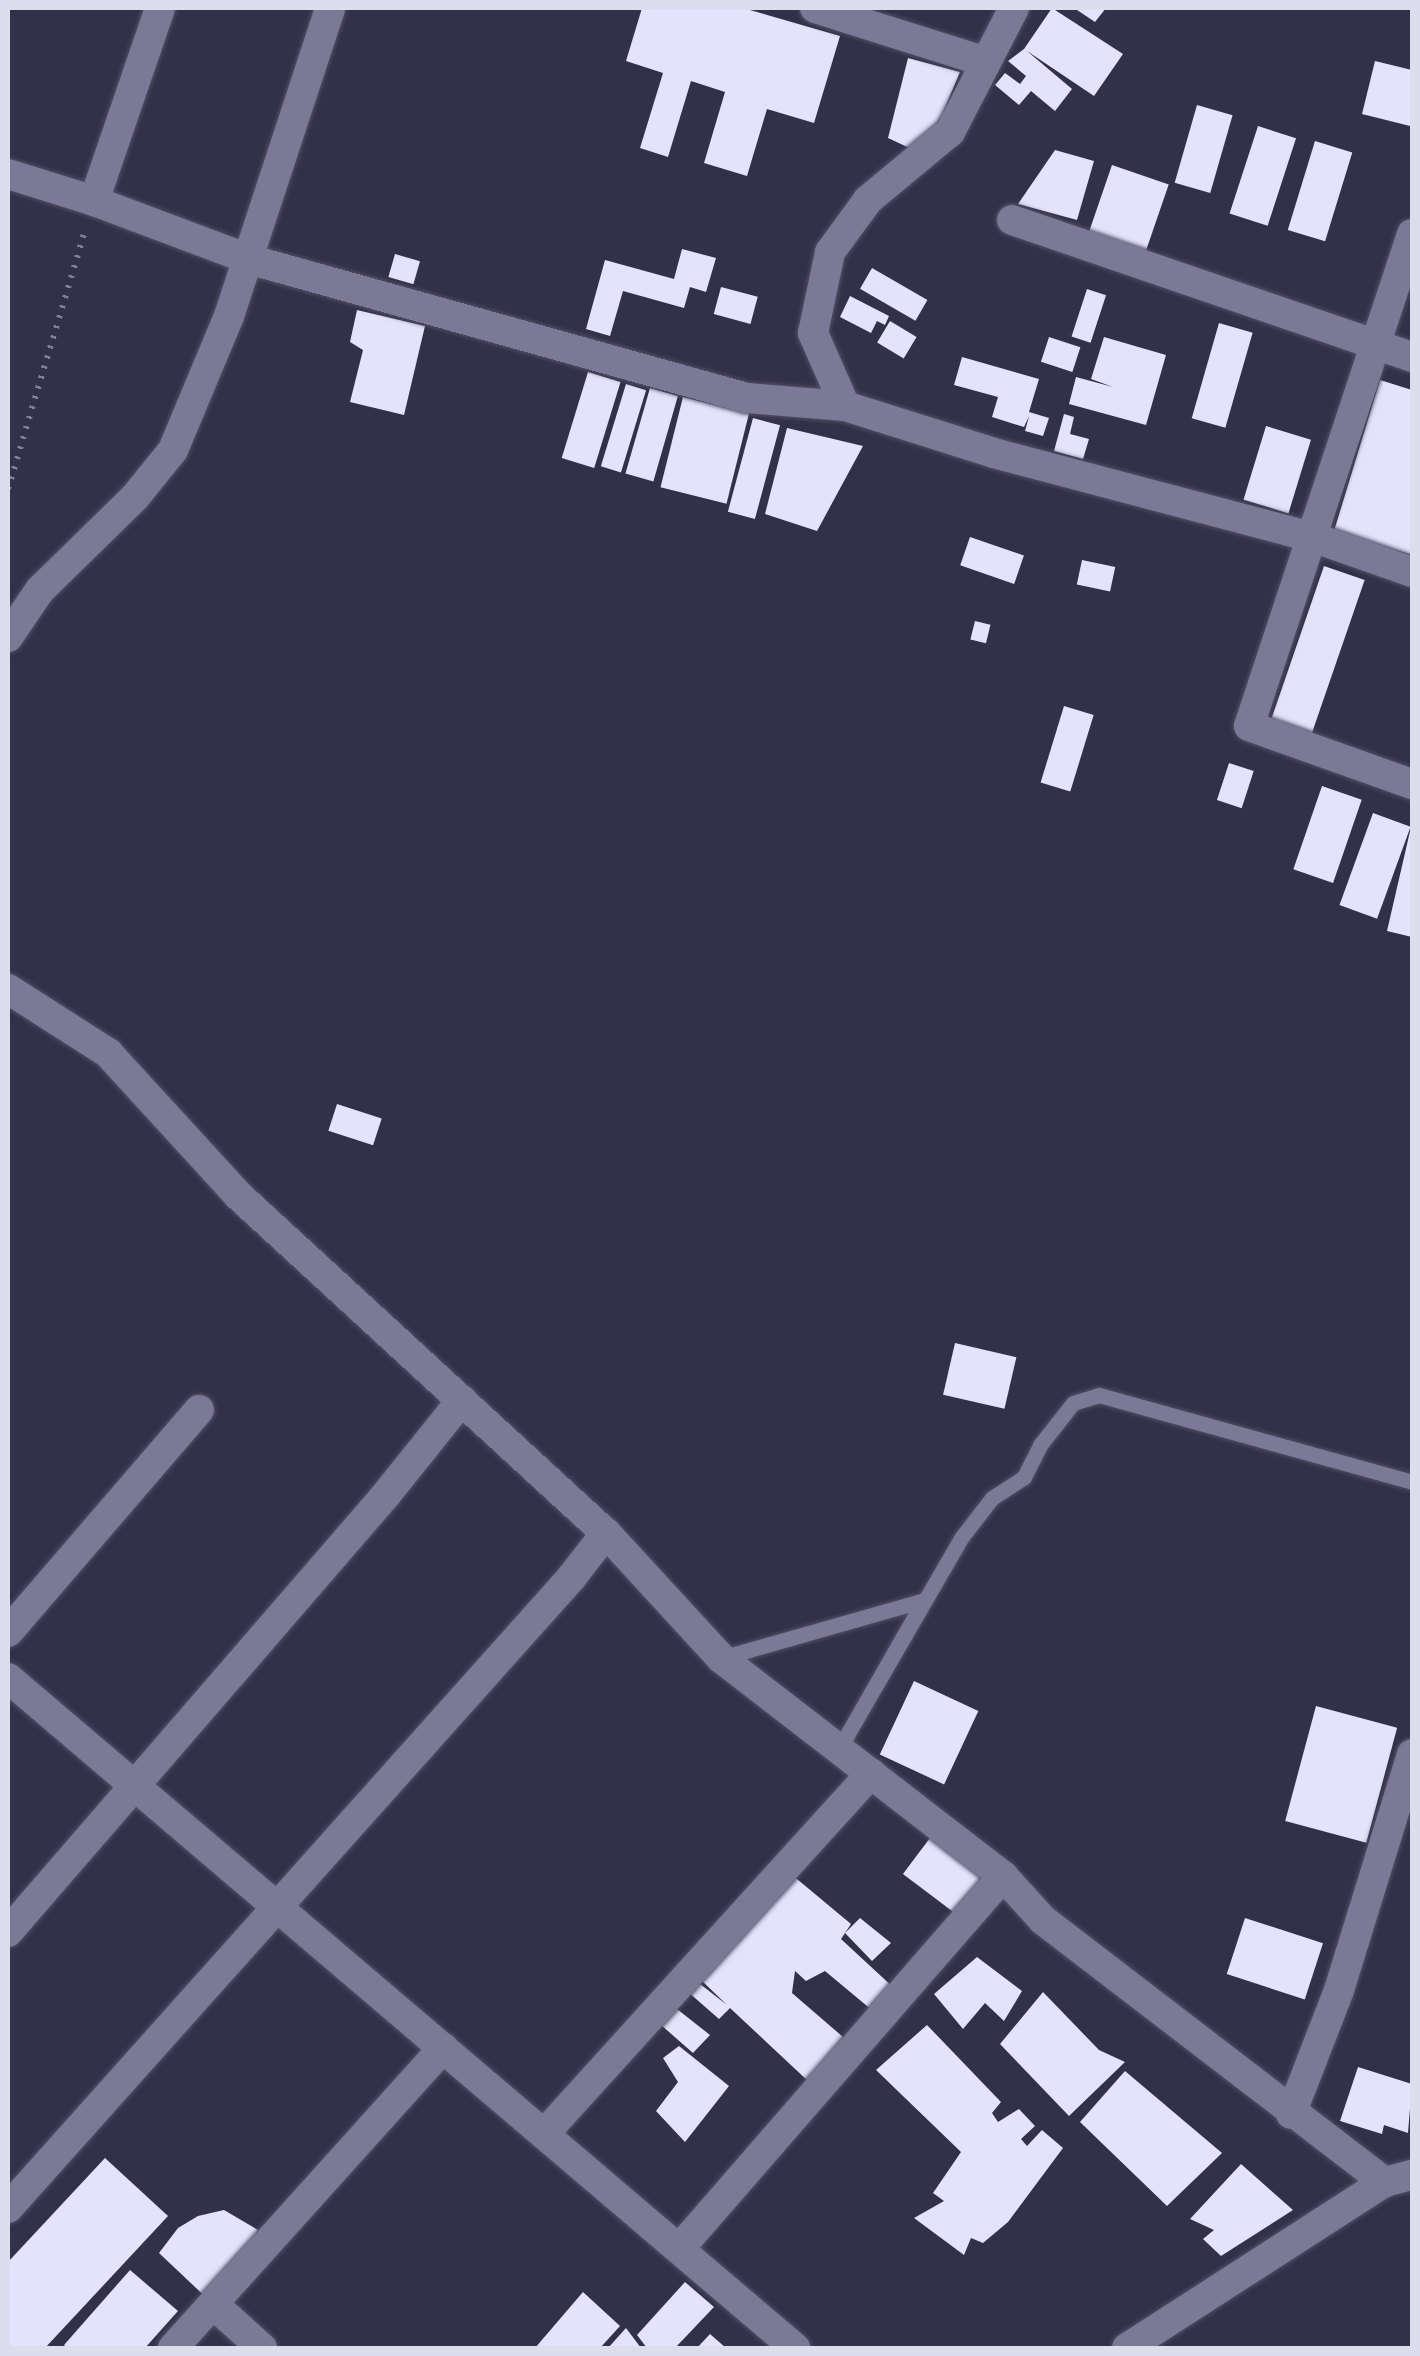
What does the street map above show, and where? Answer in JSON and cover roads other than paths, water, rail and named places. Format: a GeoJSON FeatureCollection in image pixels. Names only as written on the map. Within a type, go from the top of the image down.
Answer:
{"type":"FeatureCollection","features":[{"type":"Feature","properties":{"kind":"street"},"geometry":{"type":"LineString","coordinates":[[94,201],[160,8]]}},
{"type":"Feature","properties":{"kind":"street"},"geometry":{"type":"LineString","coordinates":[[8,637],[40,590],[135,497],[173,450],[202,386],[248,259],[330,8]]}},
{"type":"Feature","properties":{"kind":"street"},"geometry":{"type":"LineString","coordinates":[[814,8],[986,62]]}},
{"type":"Feature","properties":{"kind":"street"},"geometry":{"type":"LineString","coordinates":[[845,406],[813,334],[830,252],[868,200],[950,132],[1014,8]]}},
{"type":"Feature","properties":{"kind":"street"},"geometry":{"type":"LineString","coordinates":[[8,174],[94,201],[248,259],[747,398],[845,406],[994,453],[1316,538],[1412,572]]}},
{"type":"Feature","properties":{"kind":"street"},"geometry":{"type":"LineString","coordinates":[[1012,220],[1412,357]]}},
{"type":"Feature","properties":{"kind":"street"},"geometry":{"type":"LineString","coordinates":[[1412,234],[1316,538],[1249,726],[1412,784]]}},
{"type":"Feature","properties":{"kind":"street"},"geometry":{"type":"LineString","coordinates":[[8,989],[108,1052],[238,1194],[606,1533],[721,1658],[1003,1876],[1043,1920],[1291,2114],[1399,2178],[1126,2348]]}},
{"type":"Feature","properties":{"kind":"street"},"geometry":{"type":"LineString","coordinates":[[8,1932],[385,1496],[462,1400]]}},
{"type":"Feature","properties":{"kind":"street"},"geometry":{"type":"LineString","coordinates":[[8,1632],[199,1410]]}},
{"type":"Feature","properties":{"kind":"street"},"geometry":{"type":"LineString","coordinates":[[8,2208],[571,1578],[606,1533]]}},
{"type":"Feature","properties":{"kind":"street"},"geometry":{"type":"LineString","coordinates":[[8,1678],[796,2348]]}},
{"type":"Feature","properties":{"kind":"street"},"geometry":{"type":"LineString","coordinates":[[1291,2114],[1339,1990],[1412,1754]]}},
{"type":"Feature","properties":{"kind":"street"},"geometry":{"type":"LineString","coordinates":[[544,2134],[871,1773]]}},
{"type":"Feature","properties":{"kind":"street"},"geometry":{"type":"LineString","coordinates":[[679,2249],[1003,1876]]}},
{"type":"Feature","properties":{"kind":"street"},"geometry":{"type":"LineString","coordinates":[[173,2348],[442,2048]]}},
{"type":"Feature","properties":{"kind":"street"},"geometry":{"type":"LineString","coordinates":[[213,2304],[262,2348]]}},
{"type":"Feature","properties":{"kind":"lane"},"geometry":{"type":"LineString","coordinates":[[840,1747],[961,1538],[992,1498],[1024,1477],[1040,1446],[1072,1403],[1099,1396],[1412,1482]]}},
{"type":"Feature","properties":{"kind":"lane"},"geometry":{"type":"LineString","coordinates":[[721,1658],[924,1600],[840,1747]]}}]}
